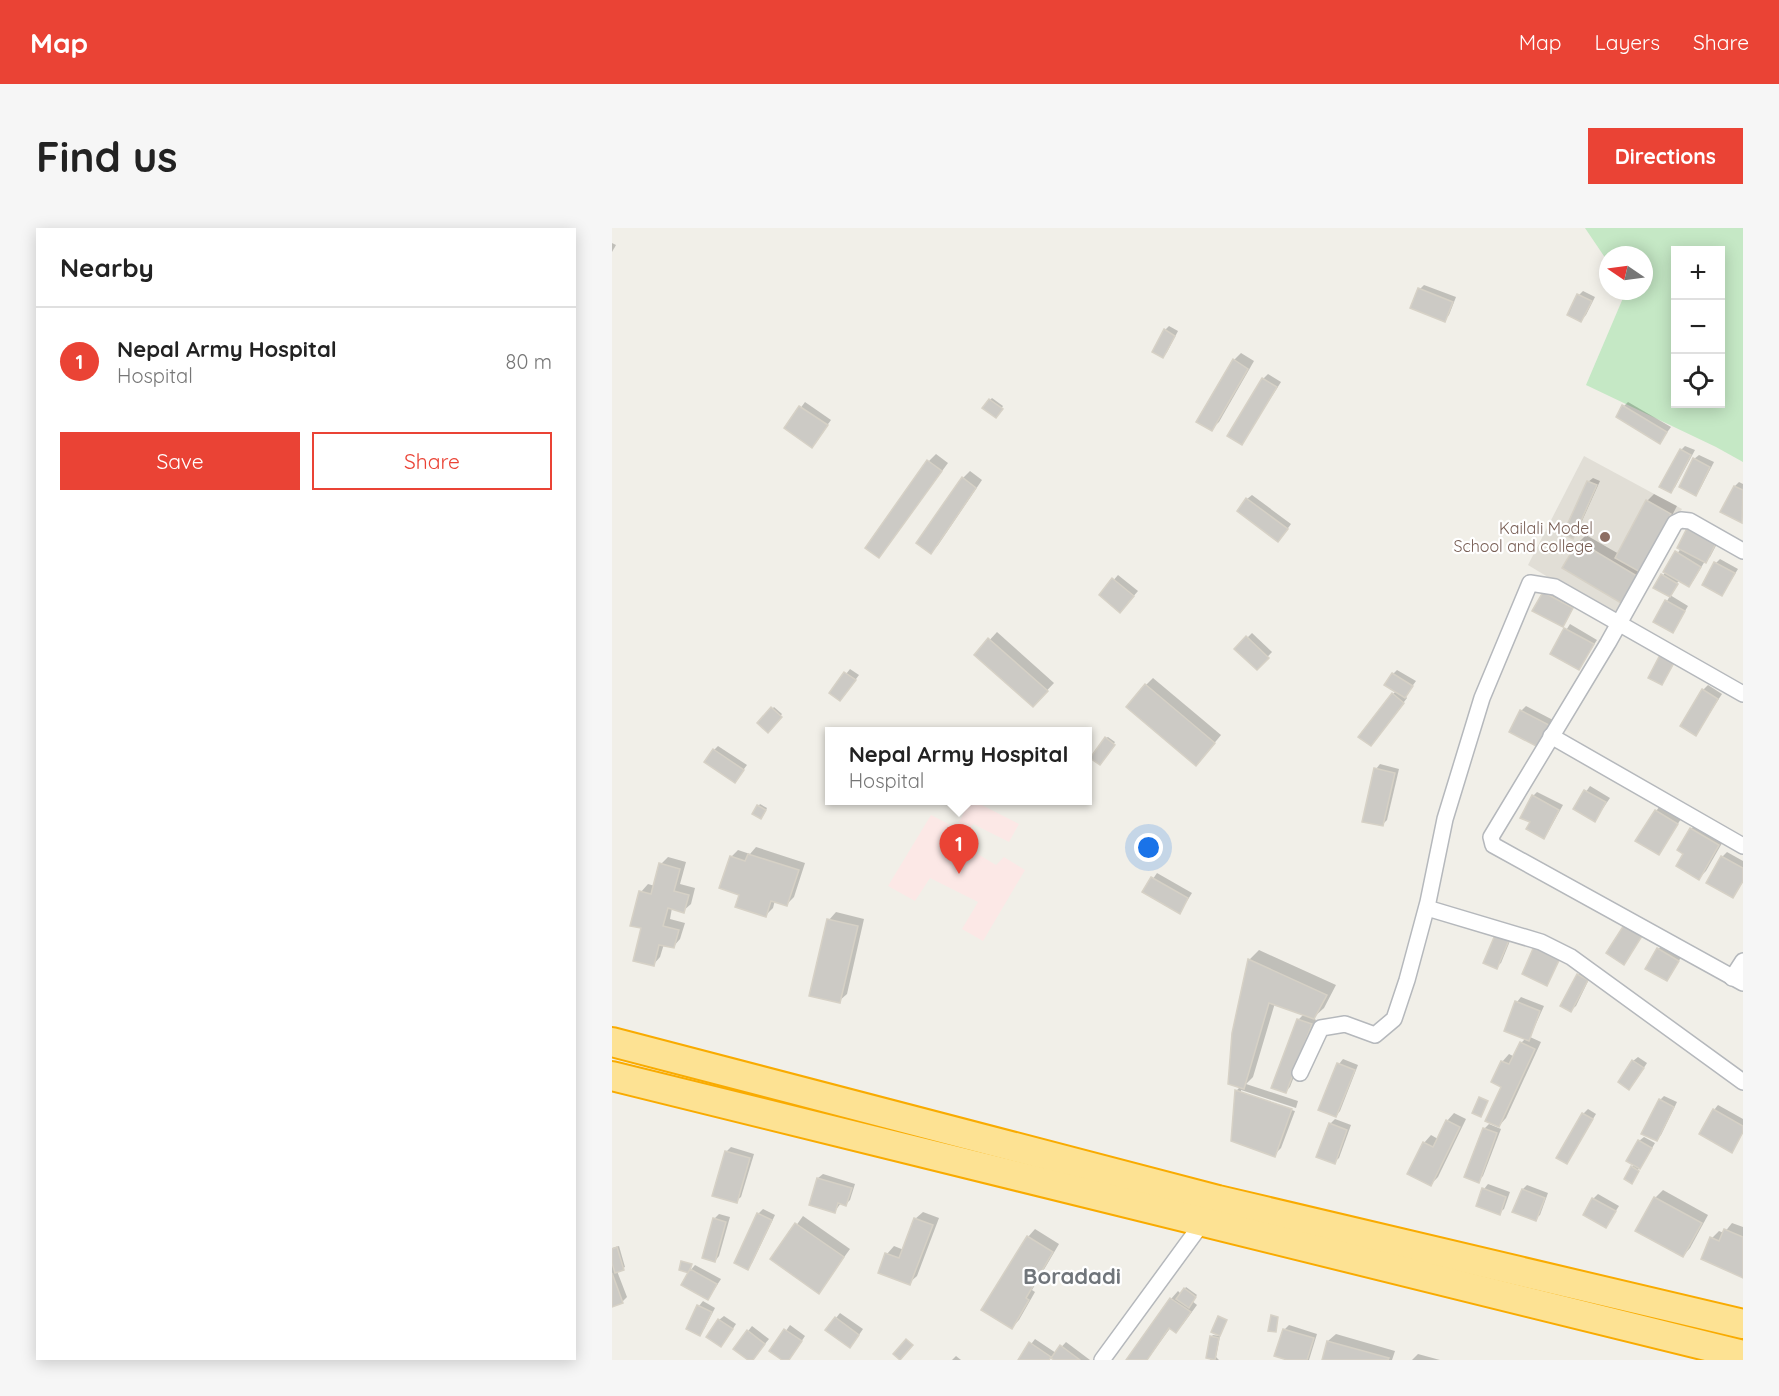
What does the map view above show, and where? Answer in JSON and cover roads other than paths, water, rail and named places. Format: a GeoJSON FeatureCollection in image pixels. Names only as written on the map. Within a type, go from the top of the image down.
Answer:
{"type":"FeatureCollection","features":[{"type":"Feature","properties":{"kind":"highway"},"geometry":{"type":"LineString","coordinates":[[612,1042],[1218,1200],[1743,1324]]}},
{"type":"Feature","properties":{"kind":"highway"},"geometry":{"type":"LineString","coordinates":[[612,1076],[1743,1355]]}},
{"type":"Feature","properties":{"kind":"street"},"geometry":{"type":"LineString","coordinates":[[1743,551],[1690,521],[1681,520],[1676,523],[1491,837],[1493,845],[1738,981],[1743,961]]}},
{"type":"Feature","properties":{"kind":"street"},"geometry":{"type":"LineString","coordinates":[[1300,1073],[1321,1028],[1345,1024],[1375,1035],[1394,1019],[1427,908],[1445,819],[1482,698],[1530,583],[1556,587],[1743,694]]}},
{"type":"Feature","properties":{"kind":"street"},"geometry":{"type":"LineString","coordinates":[[1551,736],[1743,846]]}},
{"type":"Feature","properties":{"kind":"street"},"geometry":{"type":"LineString","coordinates":[[1427,908],[1541,942],[1571,957],[1743,1082]]}},
{"type":"Feature","properties":{"kind":"street"},"geometry":{"type":"LineString","coordinates":[[1102,1360],[1203,1222]]}},
{"type":"Feature","properties":{"kind":"place","name":"Kailali Model School and college"},"geometry":{"type":"Point","coordinates":[1605,537]}},
{"type":"Feature","properties":{"kind":"place","name":"Nepal Army Hospital"},"geometry":{"type":"Point","coordinates":[959,874]}},
{"type":"Feature","properties":{"kind":"district","name":"Boradadi"},"geometry":{"type":"Point","coordinates":[1072,1276]}}]}
